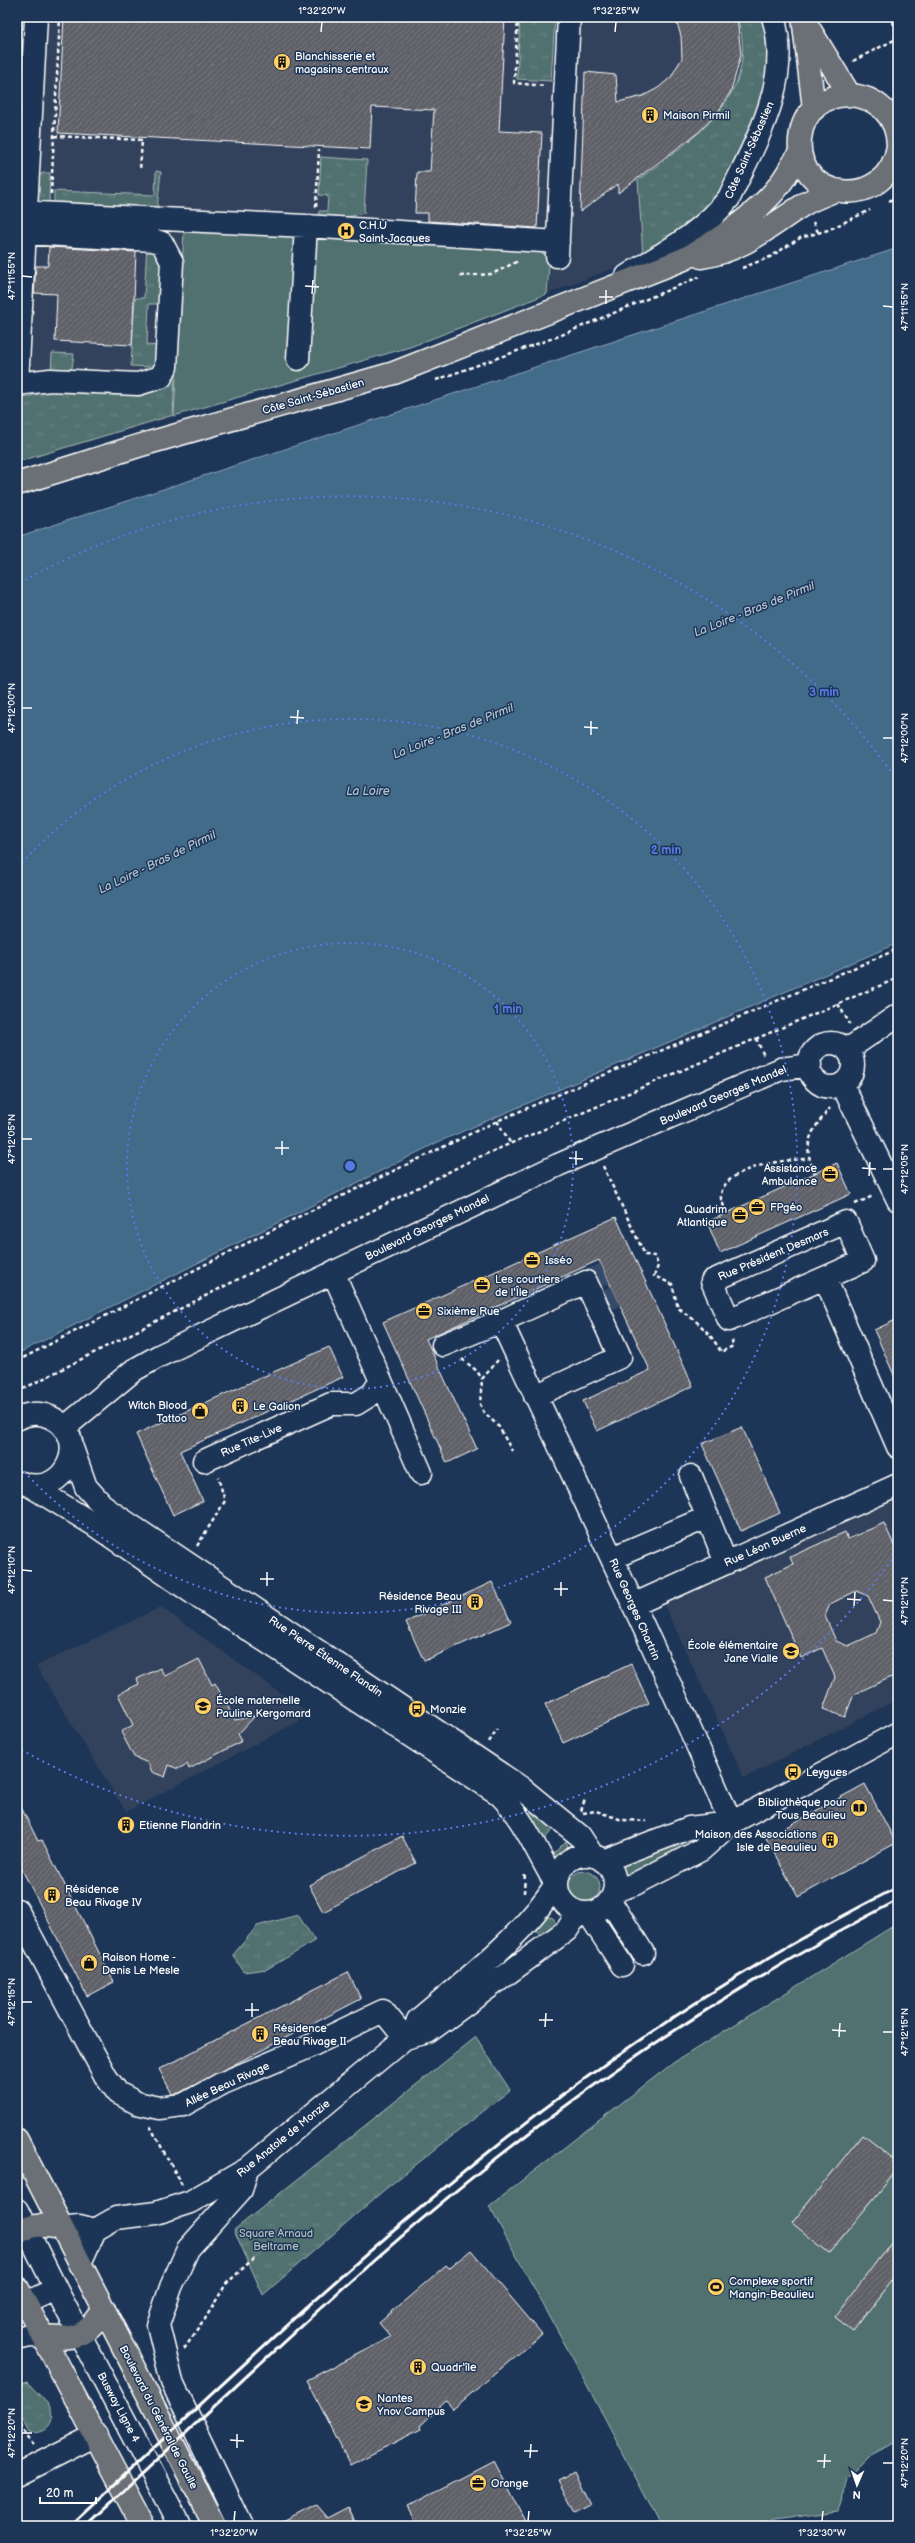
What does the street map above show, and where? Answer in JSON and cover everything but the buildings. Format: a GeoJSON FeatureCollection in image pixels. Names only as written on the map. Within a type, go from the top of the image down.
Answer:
{"type":"FeatureCollection","features":[{"type":"Feature","properties":{"kind":"main road"},"geometry":{"type":"LineString","coordinates":[[803,17],[849,94]]}},
{"type":"Feature","properties":{"kind":"main road"},"geometry":{"type":"LineString","coordinates":[[803,17],[814,109]]}},
{"type":"Feature","properties":{"kind":"main road"},"geometry":{"type":"LineString","coordinates":[[849,94],[870,99],[893,111],[893,122],[898,138],[894,169],[877,184],[858,192],[834,191],[817,181],[809,173],[800,152],[802,127],[814,109],[830,98],[849,94]]}},
{"type":"Feature","properties":{"kind":"main road","name":"Côte Saint-Sébastien"},"geometry":{"type":"LineString","coordinates":[[17,484],[394,373],[684,259],[711,244],[749,217],[774,193],[800,152]]}},
{"type":"Feature","properties":{"kind":"main road","name":"Côte Saint-Sébastien"},"geometry":{"type":"LineString","coordinates":[[684,259],[716,255],[741,245],[764,233],[804,204],[834,191]]}},
{"type":"Feature","properties":{"kind":"main road","name":"Boulevard du Général de Gaulle"},"geometry":{"type":"LineString","coordinates":[[17,2140],[215,2526]]}},
{"type":"Feature","properties":{"kind":"main road"},"geometry":{"type":"LineString","coordinates":[[20,2224],[61,2228]]}},
{"type":"Feature","properties":{"kind":"main road"},"geometry":{"type":"LineString","coordinates":[[20,2299],[43,2337],[143,2526]]}},
{"type":"Feature","properties":{"kind":"main road"},"geometry":{"type":"LineString","coordinates":[[43,2337],[62,2339],[81,2335],[94,2325],[104,2309]]}},
{"type":"Feature","properties":{"kind":"street"},"geometry":{"type":"LineString","coordinates":[[17,82],[20,82],[23,17]]}},
{"type":"Feature","properties":{"kind":"street"},"geometry":{"type":"LineString","coordinates":[[23,219],[162,243],[172,262],[166,367],[161,377],[138,384],[50,380],[17,384],[23,219],[24,126],[36,17]]}},
{"type":"Feature","properties":{"kind":"street"},"geometry":{"type":"LineString","coordinates":[[23,219],[50,214],[311,226],[530,241],[558,249],[569,17]]}},
{"type":"Feature","properties":{"kind":"street","name":"Côte Saint-Sébastien"},"geometry":{"type":"LineString","coordinates":[[602,291],[680,245],[711,219],[729,198],[775,92],[779,47],[773,17]]}},
{"type":"Feature","properties":{"kind":"street"},"geometry":{"type":"LineString","coordinates":[[298,359],[311,226]]}},
{"type":"Feature","properties":{"kind":"street"},"geometry":{"type":"LineString","coordinates":[[847,1050],[898,1015]]}},
{"type":"Feature","properties":{"kind":"street"},"geometry":{"type":"LineString","coordinates":[[834,1044],[847,1050],[853,1062],[853,1069],[847,1081],[842,1084],[827,1086],[820,1084],[814,1079],[810,1065],[811,1058],[820,1046],[834,1044]]}},
{"type":"Feature","properties":{"kind":"street","name":"Boulevard Georges Mandel"},"geometry":{"type":"LineString","coordinates":[[68,1438],[134,1370],[159,1356],[332,1272],[595,1149],[781,1069],[810,1065]]}},
{"type":"Feature","properties":{"kind":"street"},"geometry":{"type":"LineString","coordinates":[[842,1084],[898,1200]]}},
{"type":"Feature","properties":{"kind":"street","name":"Rue Président Desmars"},"geometry":{"type":"LineString","coordinates":[[846,1222],[863,1261],[825,1278],[729,1320],[712,1281],[846,1222]]}},
{"type":"Feature","properties":{"kind":"street"},"geometry":{"type":"LineString","coordinates":[[332,1272],[381,1380],[420,1473]]}},
{"type":"Feature","properties":{"kind":"street"},"geometry":{"type":"LineString","coordinates":[[825,1278],[898,1447]]}},
{"type":"Feature","properties":{"kind":"street"},"geometry":{"type":"LineString","coordinates":[[446,1344],[501,1321],[586,1282],[620,1357],[535,1396]]}},
{"type":"Feature","properties":{"kind":"street","name":"Rue Georges Chartrin"},"geometry":{"type":"LineString","coordinates":[[501,1321],[612,1558],[731,1823]]}},
{"type":"Feature","properties":{"kind":"street","name":"Rue Tite-Live"},"geometry":{"type":"LineString","coordinates":[[208,1459],[331,1404],[356,1404],[372,1394],[381,1380]]}},
{"type":"Feature","properties":{"kind":"street"},"geometry":{"type":"LineString","coordinates":[[17,1419],[28,1415],[41,1414],[54,1419],[68,1438],[67,1467],[59,1477],[48,1484],[23,1483]]}},
{"type":"Feature","properties":{"kind":"street","name":"Rue Pierre Étienne Flandin"},"geometry":{"type":"LineString","coordinates":[[68,1438],[86,1487],[106,1508],[520,1787],[580,1836],[598,1858]]}},
{"type":"Feature","properties":{"kind":"street"},"geometry":{"type":"LineString","coordinates":[[691,1476],[726,1563]]}},
{"type":"Feature","properties":{"kind":"street","name":"Rue Pierre Étienne Flandin"},"geometry":{"type":"LineString","coordinates":[[23,1483],[93,1524],[200,1598],[291,1656],[499,1794],[515,1811],[526,1828],[538,1855],[556,1884]]}},
{"type":"Feature","properties":{"kind":"street","name":"Rue Léon Buerne"},"geometry":{"type":"LineString","coordinates":[[633,1605],[898,1485]]}},
{"type":"Feature","properties":{"kind":"street"},"geometry":{"type":"LineString","coordinates":[[612,1558],[708,1517]]}},
{"type":"Feature","properties":{"kind":"street"},"geometry":{"type":"LineString","coordinates":[[584,1913],[602,1909],[612,1896],[701,1850],[731,1823],[898,1734]]}},
{"type":"Feature","properties":{"kind":"street"},"geometry":{"type":"LineString","coordinates":[[622,1965],[584,1913],[563,1903],[556,1884],[558,1873],[566,1863],[576,1857],[598,1858],[689,1828],[731,1823]]}},
{"type":"Feature","properties":{"kind":"street"},"geometry":{"type":"LineString","coordinates":[[598,1858],[613,1874],[612,1896],[643,1953]]}},
{"type":"Feature","properties":{"kind":"street","name":"Rue Anatole de Monzie"},"geometry":{"type":"LineString","coordinates":[[95,2230],[116,2218],[156,2213],[190,2202],[247,2169],[409,2037],[418,2020],[486,1961],[544,1904],[556,1884]]}},
{"type":"Feature","properties":{"kind":"street","name":"Allée Beau Rivage"},"geometry":{"type":"LineString","coordinates":[[17,1910],[106,2077],[118,2093],[137,2103],[159,2108],[183,2105],[223,2083],[304,2049],[383,2011],[409,2037]]}},
{"type":"Feature","properties":{"kind":"street","name":"Rue Anatole de Monzie"},"geometry":{"type":"LineString","coordinates":[[409,2037],[428,2032],[567,1930],[584,1913]]}},
{"type":"Feature","properties":{"kind":"street"},"geometry":{"type":"LineString","coordinates":[[242,2526],[172,2382],[158,2325],[171,2287],[188,2249],[241,2190],[247,2169]]}},
{"type":"Feature","properties":{"kind":"street"},"geometry":{"type":"LineString","coordinates":[[20,2224],[56,2289],[20,2299]]}},
{"type":"Feature","properties":{"kind":"street"},"geometry":{"type":"LineString","coordinates":[[61,2228],[79,2226],[95,2230],[80,2264]]}},
{"type":"Feature","properties":{"kind":"street","name":"Busway Ligne 4"},"geometry":{"type":"LineString","coordinates":[[56,2289],[180,2526]]}},
{"type":"Feature","properties":{"kind":"street"},"geometry":{"type":"LineString","coordinates":[[17,2339],[30,2336],[43,2337]]}},
{"type":"Feature","properties":{"kind":"street"},"geometry":{"type":"LineString","coordinates":[[18,2476],[39,2450],[96,2435]]}},
{"type":"Feature","properties":{"kind":"street"},"geometry":{"type":"LineString","coordinates":[[179,2455],[210,2459]]}},
{"type":"Feature","properties":{"kind":"path"},"geometry":{"type":"LineString","coordinates":[[50,214],[60,17]]}},
{"type":"Feature","properties":{"kind":"path"},"geometry":{"type":"LineString","coordinates":[[518,17],[514,83],[554,89],[566,85]]}},
{"type":"Feature","properties":{"kind":"path"},"geometry":{"type":"LineString","coordinates":[[887,17],[898,28]]}},
{"type":"Feature","properties":{"kind":"path"},"geometry":{"type":"LineString","coordinates":[[835,71],[898,38]]}},
{"type":"Feature","properties":{"kind":"path"},"geometry":{"type":"LineString","coordinates":[[54,136],[142,140],[140,170]]}},
{"type":"Feature","properties":{"kind":"path"},"geometry":{"type":"LineString","coordinates":[[311,226],[319,150]]}},
{"type":"Feature","properties":{"kind":"path"},"geometry":{"type":"LineString","coordinates":[[884,203],[898,196]]}},
{"type":"Feature","properties":{"kind":"path"},"geometry":{"type":"LineString","coordinates":[[736,268],[755,264],[770,258],[800,238],[828,230],[877,206]]}},
{"type":"Feature","properties":{"kind":"path"},"geometry":{"type":"LineString","coordinates":[[460,276],[492,274],[506,268],[523,257],[530,250],[530,241]]}},
{"type":"Feature","properties":{"kind":"path"},"geometry":{"type":"LineString","coordinates":[[17,1361],[294,1219],[497,1121],[898,949]]}},
{"type":"Feature","properties":{"kind":"path"},"geometry":{"type":"LineString","coordinates":[[17,1392],[472,1160],[898,978]]}},
{"type":"Feature","properties":{"kind":"path"},"geometry":{"type":"LineString","coordinates":[[815,1173],[808,1159],[807,1149],[811,1134],[830,1108]]}},
{"type":"Feature","properties":{"kind":"path"},"geometry":{"type":"LineString","coordinates":[[497,1121],[510,1144]]}},
{"type":"Feature","properties":{"kind":"path"},"geometry":{"type":"LineString","coordinates":[[595,1149],[645,1255],[655,1256],[658,1266],[654,1276],[672,1284],[678,1308],[700,1323],[712,1335],[721,1352],[733,1346],[729,1320]]}},
{"type":"Feature","properties":{"kind":"path"},"geometry":{"type":"LineString","coordinates":[[727,1213],[721,1200],[724,1188],[746,1171],[777,1161],[808,1159]]}},
{"type":"Feature","properties":{"kind":"path"},"geometry":{"type":"LineString","coordinates":[[849,1207],[873,1196]]}},
{"type":"Feature","properties":{"kind":"path"},"geometry":{"type":"LineString","coordinates":[[446,1344],[482,1379]]}},
{"type":"Feature","properties":{"kind":"path"},"geometry":{"type":"LineString","coordinates":[[512,1451],[499,1427],[483,1411],[480,1394],[482,1379],[498,1361],[514,1351]]}},
{"type":"Feature","properties":{"kind":"path"},"geometry":{"type":"LineString","coordinates":[[196,1548],[225,1501],[208,1459]]}},
{"type":"Feature","properties":{"kind":"path"},"geometry":{"type":"LineString","coordinates":[[487,1744],[497,1729]]}},
{"type":"Feature","properties":{"kind":"path"},"geometry":{"type":"LineString","coordinates":[[585,1799],[581,1814],[596,1811],[622,1820],[648,1822]]}},
{"type":"Feature","properties":{"kind":"path"},"geometry":{"type":"LineString","coordinates":[[525,1869],[522,1905],[544,1904]]}},
{"type":"Feature","properties":{"kind":"path"},"geometry":{"type":"LineString","coordinates":[[150,2106],[148,2120],[153,2133],[173,2166],[190,2202]]}},
{"type":"Feature","properties":{"kind":"path"},"geometry":{"type":"LineString","coordinates":[[183,2350],[205,2319],[226,2284],[254,2258]]}},
{"type":"Feature","properties":{"kind":"path"},"geometry":{"type":"LineString","coordinates":[[17,2418],[39,2450]]}},
{"type":"Feature","properties":{"kind":"shaded area","name":"C.H.U Saint-Jacques"},"geometry":{"type":"Polygon","coordinates":[[[17,17],[754,17],[762,68],[643,257],[410,347],[17,463],[17,17]]]}},
{"type":"Feature","properties":{"kind":"shaded area","name":"École élémentaire Jane Vialle"},"geometry":{"type":"Polygon","coordinates":[[[898,1497],[898,1699],[744,1778],[663,1602],[898,1497]]]}},
{"type":"Feature","properties":{"kind":"shaded area"},"geometry":{"type":"Polygon","coordinates":[[[161,1607],[311,1715],[126,1812],[36,1666],[161,1607]]]}},
{"type":"Feature","properties":{"kind":"green space"},"geometry":{"type":"Polygon","coordinates":[[[520,17],[555,17],[551,81],[517,79],[520,17]]]}},
{"type":"Feature","properties":{"kind":"green space"},"geometry":{"type":"Polygon","coordinates":[[[737,17],[766,17],[771,79],[719,202],[643,257],[638,180],[700,132],[718,113],[731,93],[740,70],[742,45],[737,17]]]}},
{"type":"Feature","properties":{"kind":"green space"},"geometry":{"type":"Polygon","coordinates":[[[321,157],[367,160],[364,213],[340,219],[329,219],[319,214],[319,211],[327,211],[328,196],[319,195],[321,157]]]}},
{"type":"Feature","properties":{"kind":"green space"},"geometry":{"type":"Polygon","coordinates":[[[156,171],[161,172],[157,209],[54,205],[54,191],[155,195],[156,171]]]}},
{"type":"Feature","properties":{"kind":"green space"},"geometry":{"type":"Polygon","coordinates":[[[43,173],[50,173],[49,205],[37,201],[38,176],[43,173]]]}},
{"type":"Feature","properties":{"kind":"green space"},"geometry":{"type":"Polygon","coordinates":[[[184,230],[550,249],[547,294],[410,347],[174,416],[184,230]]]}},
{"type":"Feature","properties":{"kind":"green space"},"geometry":{"type":"Polygon","coordinates":[[[147,244],[161,255],[164,304],[149,304],[147,345],[160,346],[157,364],[150,367],[131,366],[135,298],[144,298],[147,244]]]}},
{"type":"Feature","properties":{"kind":"green space"},"geometry":{"type":"Polygon","coordinates":[[[52,353],[74,354],[72,368],[68,371],[51,372],[52,353]]]}},
{"type":"Feature","properties":{"kind":"green space"},"geometry":{"type":"Polygon","coordinates":[[[175,374],[173,415],[17,462],[17,396],[28,397],[49,390],[175,374]]]}},
{"type":"Feature","properties":{"kind":"green space"},"geometry":{"type":"Polygon","coordinates":[[[525,1805],[554,1828],[543,1841],[522,1809],[525,1805]]]}},
{"type":"Feature","properties":{"kind":"green space"},"geometry":{"type":"Polygon","coordinates":[[[566,1841],[569,1849],[565,1859],[556,1862],[548,1859],[566,1841]]]}},
{"type":"Feature","properties":{"kind":"green space"},"geometry":{"type":"Polygon","coordinates":[[[680,1841],[685,1850],[636,1877],[624,1876],[622,1873],[622,1864],[680,1841]]]}},
{"type":"Feature","properties":{"kind":"green space"},"geometry":{"type":"Polygon","coordinates":[[[584,1871],[590,1872],[597,1878],[600,1887],[599,1893],[593,1900],[584,1903],[578,1902],[571,1896],[568,1887],[569,1881],[575,1874],[584,1871]]]}},
{"type":"Feature","properties":{"kind":"green space"},"geometry":{"type":"Polygon","coordinates":[[[298,1915],[315,1941],[267,1969],[244,1972],[233,1955],[257,1926],[298,1915]]]}},
{"type":"Feature","properties":{"kind":"green space"},"geometry":{"type":"Polygon","coordinates":[[[546,1916],[553,1918],[557,1925],[544,1939],[534,1928],[546,1916]]]}},
{"type":"Feature","properties":{"kind":"green space","name":"Complexe sportif Mangin-Beaulieu"},"geometry":{"type":"Polygon","coordinates":[[[898,1923],[898,2442],[869,2457],[848,2478],[838,2511],[733,2526],[661,2526],[578,2368],[489,2206],[673,2063],[898,1923]]]}},
{"type":"Feature","properties":{"kind":"green space","name":"Square Arnaud Beltrame"},"geometry":{"type":"Polygon","coordinates":[[[476,2037],[510,2090],[383,2191],[263,2295],[234,2230],[476,2037]]]}},
{"type":"Feature","properties":{"kind":"green space"},"geometry":{"type":"Polygon","coordinates":[[[27,2382],[47,2403],[53,2417],[51,2424],[45,2430],[34,2433],[30,2432],[17,2408],[17,2385],[27,2382]]]}},
{"type":"Feature","properties":{"kind":"water","name":"La Loire"},"geometry":{"type":"Polygon","coordinates":[[[898,248],[898,943],[438,1142],[17,1354],[17,537],[898,248]]]}},
{"type":"Feature","properties":{"kind":"tunnel"},"geometry":{"type":"LineString","coordinates":[[586,1282],[605,1273]]}},
{"type":"Feature","properties":{"kind":"tunnel"},"geometry":{"type":"LineString","coordinates":[[597,1305],[616,1296]]}},
{"type":"Feature","properties":{"kind":"railway"},"geometry":{"type":"LineString","coordinates":[[70,2526],[279,2332],[385,2238],[542,2110],[640,2040],[741,1975],[793,1944],[898,1887]]}},
{"type":"Feature","properties":{"kind":"railway"},"geometry":{"type":"LineString","coordinates":[[86,2526],[315,2313],[433,2210],[494,2160],[597,2083],[680,2027],[810,1948],[898,1900]]}},
{"type":"Feature","properties":{"kind":"place","name":"Blanchisserie et magasins centraux"},"geometry":{"type":"Point","coordinates":[282,62]}},
{"type":"Feature","properties":{"kind":"place","name":"Maison Pirmil"},"geometry":{"type":"Point","coordinates":[650,115]}},
{"type":"Feature","properties":{"kind":"place","name":"C.H.U Saint-Jacques"},"geometry":{"type":"Point","coordinates":[346,231]}},
{"type":"Feature","properties":{"kind":"place","name":"Assistance Ambulance"},"geometry":{"type":"Point","coordinates":[830,1174]}},
{"type":"Feature","properties":{"kind":"place","name":"FPgéo"},"geometry":{"type":"Point","coordinates":[757,1207]}},
{"type":"Feature","properties":{"kind":"place","name":"Quadrim Atlantique"},"geometry":{"type":"Point","coordinates":[740,1215]}},
{"type":"Feature","properties":{"kind":"place","name":"Isséo"},"geometry":{"type":"Point","coordinates":[532,1260]}},
{"type":"Feature","properties":{"kind":"place","name":"Les courtiers de l'Île"},"geometry":{"type":"Point","coordinates":[482,1285]}},
{"type":"Feature","properties":{"kind":"place","name":"Sixième Rue"},"geometry":{"type":"Point","coordinates":[424,1311]}},
{"type":"Feature","properties":{"kind":"place","name":"Le Galion"},"geometry":{"type":"Point","coordinates":[240,1406]}},
{"type":"Feature","properties":{"kind":"place","name":"Witch Blood Tattoo"},"geometry":{"type":"Point","coordinates":[200,1411]}},
{"type":"Feature","properties":{"kind":"place","name":"Résidence Beau Rivage III"},"geometry":{"type":"Point","coordinates":[475,1602]}},
{"type":"Feature","properties":{"kind":"place","name":"École élémentaire Jane Vialle"},"geometry":{"type":"Point","coordinates":[791,1651]}},
{"type":"Feature","properties":{"kind":"place","name":"École maternelle Pauline Kergomard"},"geometry":{"type":"Point","coordinates":[203,1706]}},
{"type":"Feature","properties":{"kind":"place","name":"Monzie"},"geometry":{"type":"Point","coordinates":[417,1709]}},
{"type":"Feature","properties":{"kind":"place","name":"Leygues"},"geometry":{"type":"Point","coordinates":[793,1772]}},
{"type":"Feature","properties":{"kind":"place","name":"Bibliothèque pour Tous Beaulieu"},"geometry":{"type":"Point","coordinates":[859,1808]}},
{"type":"Feature","properties":{"kind":"place","name":"Etienne Flandrin"},"geometry":{"type":"Point","coordinates":[126,1825]}},
{"type":"Feature","properties":{"kind":"place","name":"Maison des Associations Isle de Beaulieu"},"geometry":{"type":"Point","coordinates":[830,1840]}},
{"type":"Feature","properties":{"kind":"place","name":"Résidence Beau Rivage IV"},"geometry":{"type":"Point","coordinates":[52,1895]}},
{"type":"Feature","properties":{"kind":"place","name":"Raison Home - Denis Le Mesle"},"geometry":{"type":"Point","coordinates":[89,1963]}},
{"type":"Feature","properties":{"kind":"place","name":"Résidence Beau Rivage II"},"geometry":{"type":"Point","coordinates":[260,2034]}},
{"type":"Feature","properties":{"kind":"place","name":"Complexe sportif Mangin-Beaulieu"},"geometry":{"type":"Point","coordinates":[716,2287]}},
{"type":"Feature","properties":{"kind":"place","name":"Quadr'île"},"geometry":{"type":"Point","coordinates":[418,2367]}},
{"type":"Feature","properties":{"kind":"place","name":"Nantes Ynov Campus"},"geometry":{"type":"Point","coordinates":[364,2404]}},
{"type":"Feature","properties":{"kind":"place","name":"Orange"},"geometry":{"type":"Point","coordinates":[478,2483]}},
{"type":"Feature","properties":{"kind":"water label","name":"La Loire - Bras de Pirmil"},"geometry":{"type":"Point","coordinates":[754,609]}},
{"type":"Feature","properties":{"kind":"water label","name":"La Loire - Bras de Pirmil"},"geometry":{"type":"Point","coordinates":[453,731]}},
{"type":"Feature","properties":{"kind":"water label","name":"La Loire - Bras de Pirmil"},"geometry":{"type":"Point","coordinates":[157,862]}}]}
